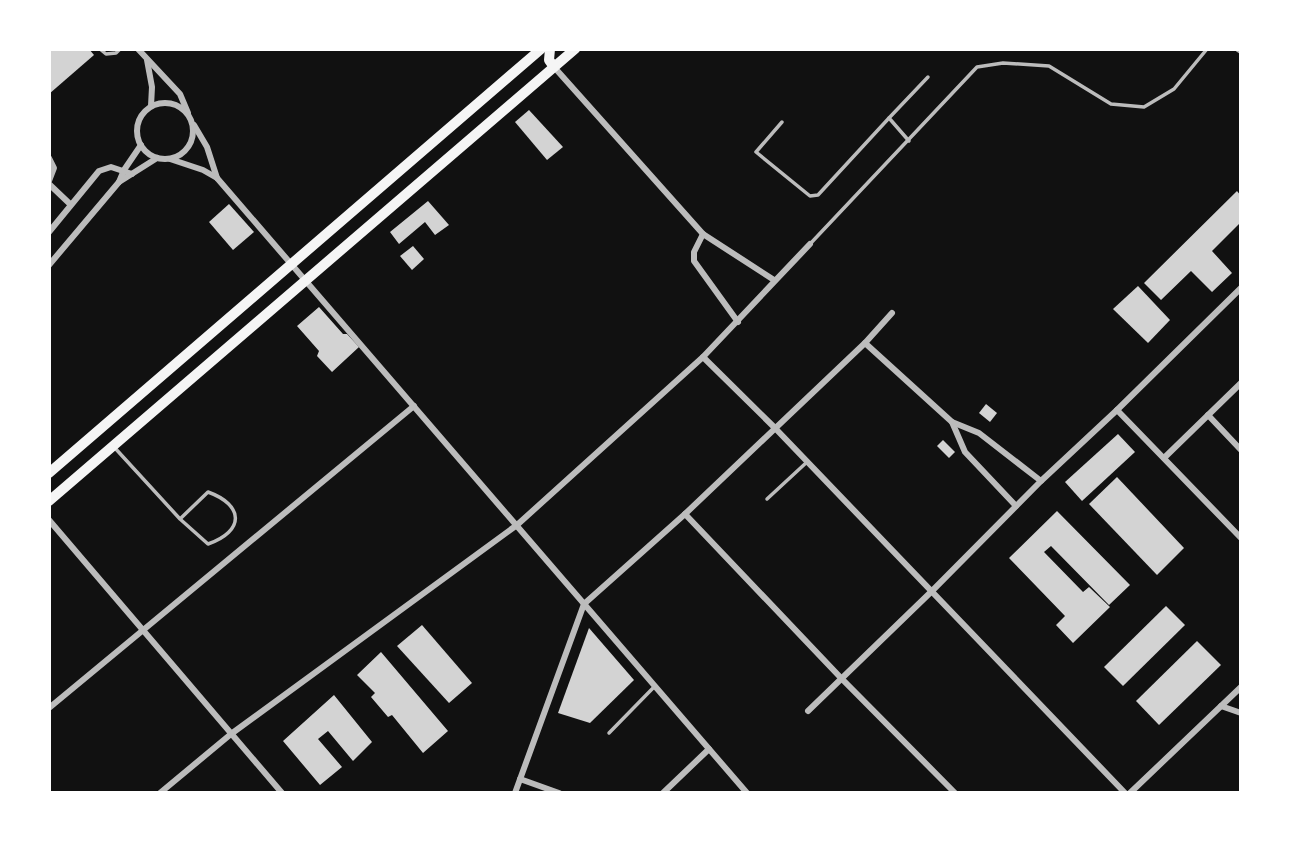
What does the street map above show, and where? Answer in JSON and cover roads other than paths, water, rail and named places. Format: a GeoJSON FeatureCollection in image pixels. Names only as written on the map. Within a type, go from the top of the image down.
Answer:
{"type":"FeatureCollection","features":[{"type":"Feature","properties":{"kind":"main road"},"geometry":{"type":"LineString","coordinates":[[49,473],[541,49]]}},
{"type":"Feature","properties":{"kind":"main road"},"geometry":{"type":"LineString","coordinates":[[550,49],[549,60],[554,67]]}},
{"type":"Feature","properties":{"kind":"main road"},"geometry":{"type":"LineString","coordinates":[[49,501],[575,49]]}},
{"type":"Feature","properties":{"kind":"street"},"geometry":{"type":"LineString","coordinates":[[138,49],[180,94],[207,148],[217,178]]}},
{"type":"Feature","properties":{"kind":"street"},"geometry":{"type":"LineString","coordinates":[[146,59],[152,80],[151,106]]}},
{"type":"Feature","properties":{"kind":"street"},"geometry":{"type":"LineString","coordinates":[[554,67],[703,234],[774,280]]}},
{"type":"Feature","properties":{"kind":"street"},"geometry":{"type":"LineString","coordinates":[[189,115],[176,104],[159,103],[151,106],[138,124],[137,132],[141,145],[150,155],[203,170],[217,178],[747,793]]}},
{"type":"Feature","properties":{"kind":"street"},"geometry":{"type":"LineString","coordinates":[[170,159],[187,149],[193,137],[193,124]]}},
{"type":"Feature","properties":{"kind":"street"},"geometry":{"type":"LineString","coordinates":[[49,265],[119,182],[141,145]]}},
{"type":"Feature","properties":{"kind":"street"},"geometry":{"type":"LineString","coordinates":[[49,158],[54,168],[49,182],[70,204]]}},
{"type":"Feature","properties":{"kind":"street"},"geometry":{"type":"LineString","coordinates":[[119,182],[157,158]]}},
{"type":"Feature","properties":{"kind":"street"},"geometry":{"type":"LineString","coordinates":[[49,232],[104,167],[132,174]]}},
{"type":"Feature","properties":{"kind":"street"},"geometry":{"type":"LineString","coordinates":[[703,234],[694,252],[694,261],[738,322]]}},
{"type":"Feature","properties":{"kind":"street"},"geometry":{"type":"LineString","coordinates":[[160,793],[231,734],[517,526],[703,357],[810,244]]}},
{"type":"Feature","properties":{"kind":"street"},"geometry":{"type":"LineString","coordinates":[[808,711],[1241,288]]}},
{"type":"Feature","properties":{"kind":"street"},"geometry":{"type":"LineString","coordinates":[[514,793],[584,604],[685,514],[865,343],[892,313]]}},
{"type":"Feature","properties":{"kind":"street"},"geometry":{"type":"LineString","coordinates":[[865,343],[952,422],[979,433],[1041,481]]}},
{"type":"Feature","properties":{"kind":"street"},"geometry":{"type":"LineString","coordinates":[[703,357],[774,427],[1125,793]]}},
{"type":"Feature","properties":{"kind":"street"},"geometry":{"type":"LineString","coordinates":[[1164,458],[1241,383]]}},
{"type":"Feature","properties":{"kind":"street"},"geometry":{"type":"LineString","coordinates":[[49,708],[414,406]]}},
{"type":"Feature","properties":{"kind":"street"},"geometry":{"type":"LineString","coordinates":[[1117,410],[1241,538]]}},
{"type":"Feature","properties":{"kind":"street"},"geometry":{"type":"LineString","coordinates":[[1208,415],[1241,450]]}},
{"type":"Feature","properties":{"kind":"street"},"geometry":{"type":"LineString","coordinates":[[952,422],[965,452],[1016,506]]}},
{"type":"Feature","properties":{"kind":"street"},"geometry":{"type":"LineString","coordinates":[[685,514],[841,678],[956,793]]}},
{"type":"Feature","properties":{"kind":"street"},"geometry":{"type":"LineString","coordinates":[[49,520],[282,793]]}},
{"type":"Feature","properties":{"kind":"street"},"geometry":{"type":"LineString","coordinates":[[1130,793],[1241,687]]}},
{"type":"Feature","properties":{"kind":"street"},"geometry":{"type":"LineString","coordinates":[[1221,706],[1241,713]]}},
{"type":"Feature","properties":{"kind":"street"},"geometry":{"type":"LineString","coordinates":[[663,793],[709,748]]}},
{"type":"Feature","properties":{"kind":"street"},"geometry":{"type":"LineString","coordinates":[[520,779],[559,793]]}},
{"type":"Feature","properties":{"kind":"lane"},"geometry":{"type":"LineString","coordinates":[[100,49],[106,54],[116,53],[120,49]]}},
{"type":"Feature","properties":{"kind":"lane"},"geometry":{"type":"LineString","coordinates":[[810,244],[977,67],[1003,63],[1049,65],[1111,104],[1144,107],[1174,89],[1207,49]]}},
{"type":"Feature","properties":{"kind":"lane"},"geometry":{"type":"LineString","coordinates":[[782,122],[756,152],[810,196],[818,195],[928,77]]}},
{"type":"Feature","properties":{"kind":"lane"},"geometry":{"type":"LineString","coordinates":[[889,118],[909,141]]}},
{"type":"Feature","properties":{"kind":"lane"},"geometry":{"type":"LineString","coordinates":[[113,446],[180,519],[208,544],[224,538],[235,527],[237,518],[233,510],[208,492],[180,519]]}},
{"type":"Feature","properties":{"kind":"lane"},"geometry":{"type":"LineString","coordinates":[[767,499],[807,462]]}},
{"type":"Feature","properties":{"kind":"lane"},"geometry":{"type":"LineString","coordinates":[[609,733],[655,687]]}}]}
